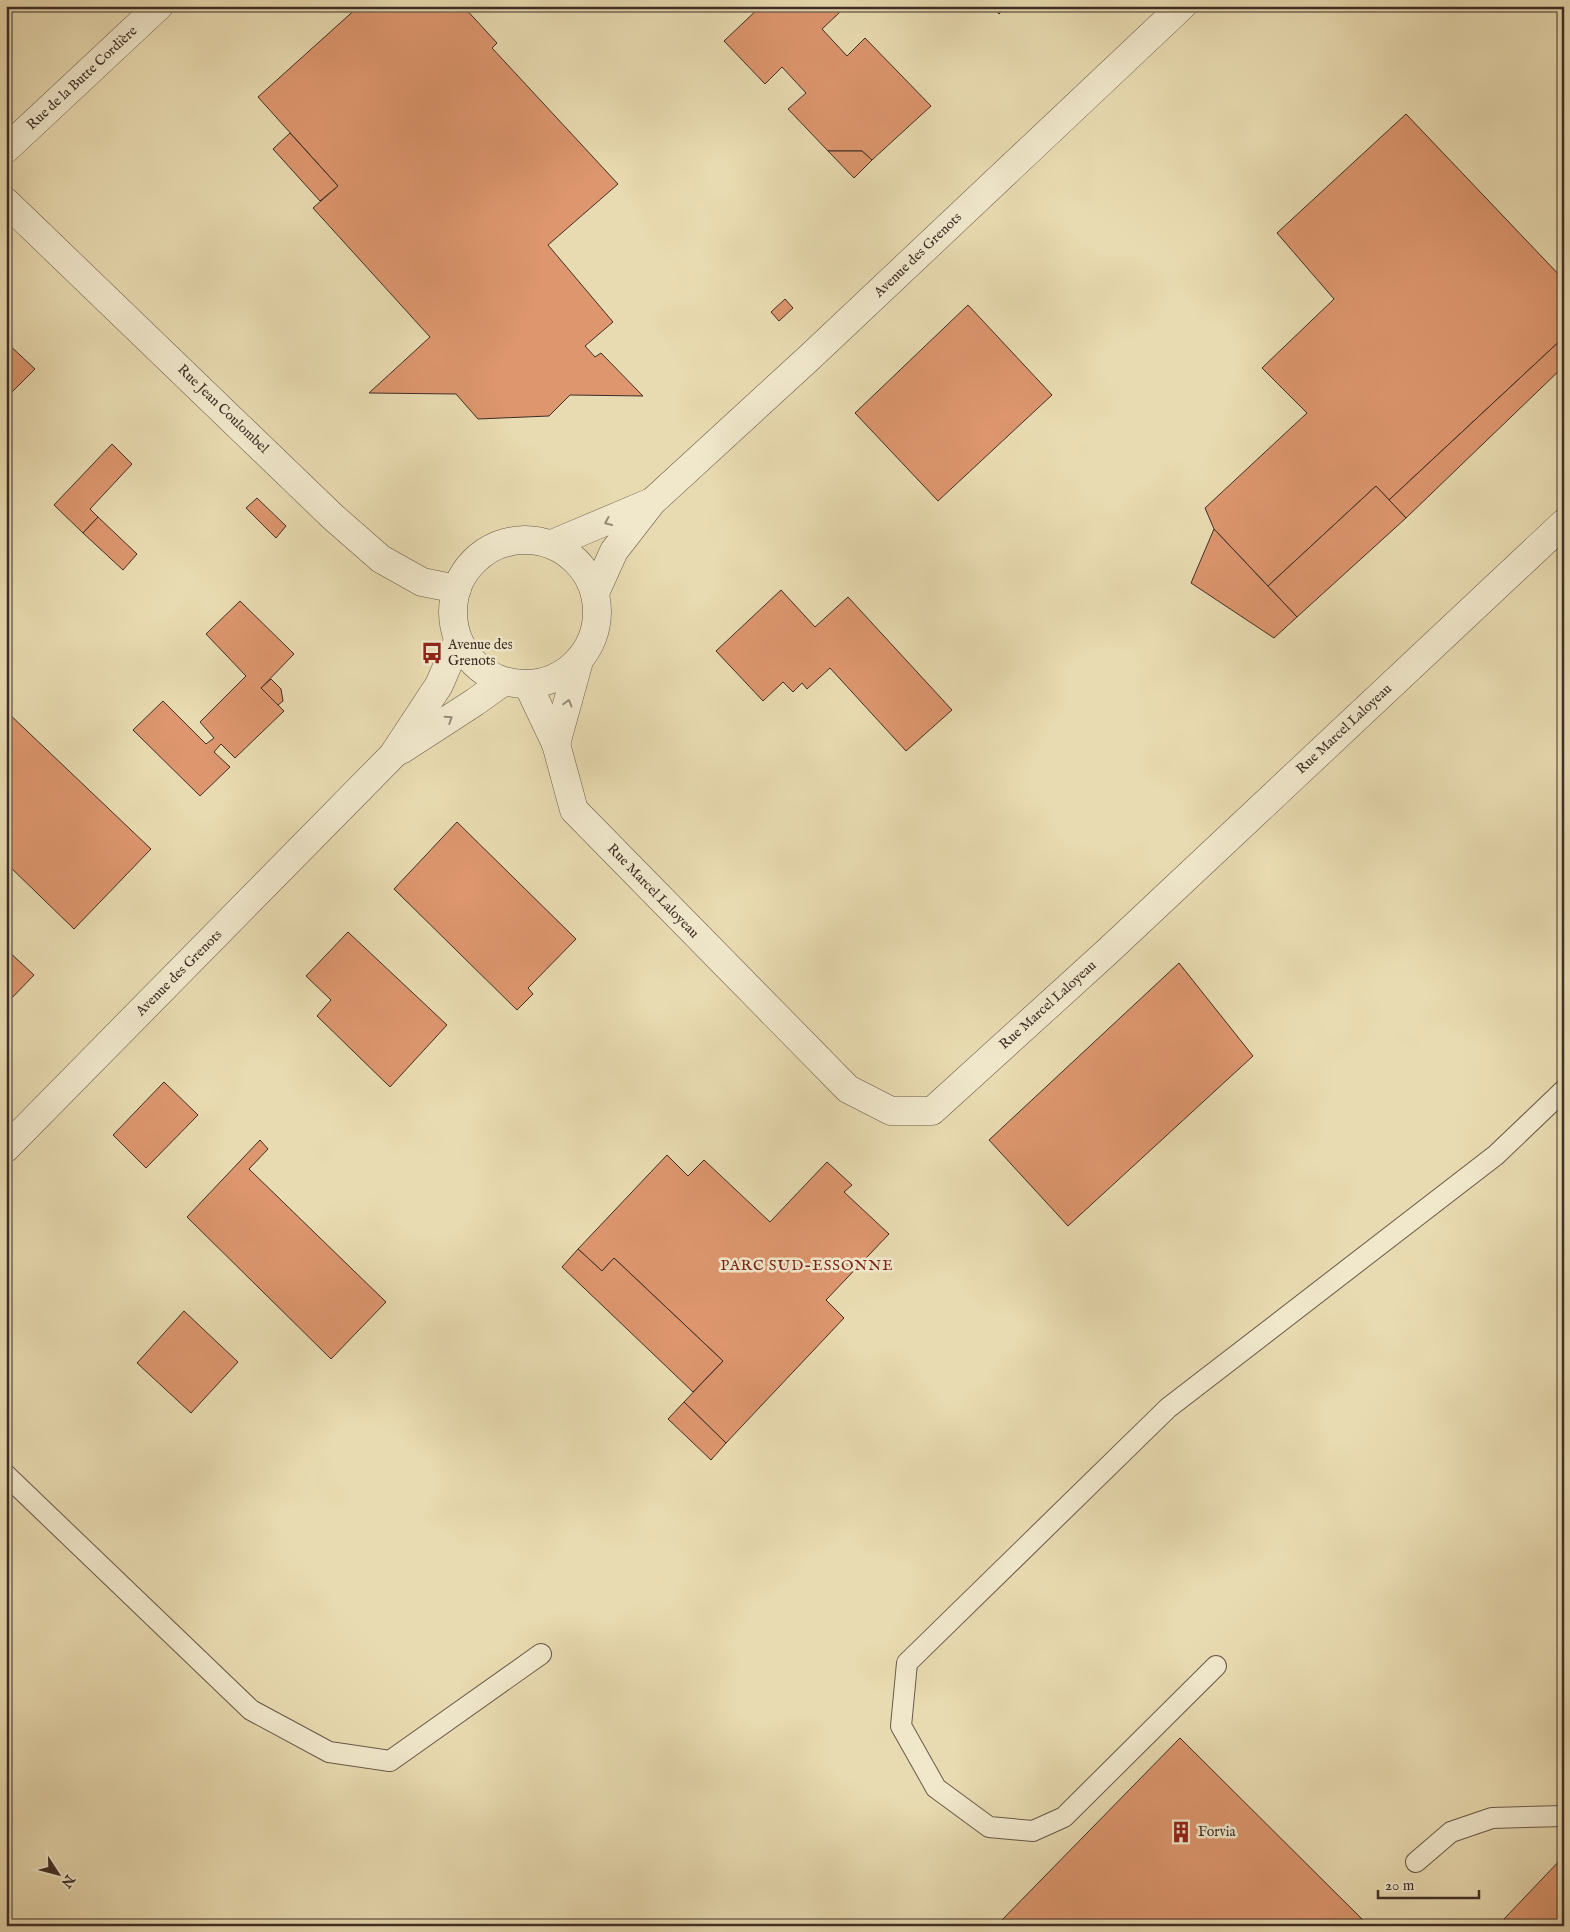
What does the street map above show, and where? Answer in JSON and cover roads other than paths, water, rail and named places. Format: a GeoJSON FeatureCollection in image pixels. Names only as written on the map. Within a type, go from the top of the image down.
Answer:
{"type":"FeatureCollection","features":[{"type":"Feature","properties":{"kind":"street","name":"Rue de la Butte Cordière"},"geometry":{"type":"LineString","coordinates":[[6,149],[158,6]]}},
{"type":"Feature","properties":{"kind":"street","name":"Avenue des Grenots"},"geometry":{"type":"LineString","coordinates":[[595,593],[614,550],[652,502],[810,357],[1182,6]]}},
{"type":"Feature","properties":{"kind":"street","name":"Rue Jean Coulombel"},"geometry":{"type":"LineString","coordinates":[[6,202],[333,517],[381,559],[422,582],[457,588]]}},
{"type":"Feature","properties":{"kind":"street","name":"Avenue des Grenots"},"geometry":{"type":"LineString","coordinates":[[552,544],[652,502]]}},
{"type":"Feature","properties":{"kind":"street","name":"Rue Marcel Laloyeau"},"geometry":{"type":"LineString","coordinates":[[515,684],[556,744],[574,810],[848,1089],[892,1111],[932,1111],[1114,945],[1564,523]]}},
{"type":"Feature","properties":{"kind":"street"},"geometry":{"type":"LineString","coordinates":[[556,744],[579,661],[592,639],[598,614],[595,593],[585,570],[566,552],[552,544],[527,539],[502,543],[480,555],[465,570],[457,588],[452,615],[458,641],[472,662],[515,684],[552,680],[579,661]]}},
{"type":"Feature","properties":{"kind":"street","name":"Avenue des Grenots"},"geometry":{"type":"LineString","coordinates":[[6,1148],[393,755],[438,684],[458,641]]}},
{"type":"Feature","properties":{"kind":"street","name":"Avenue des Grenots"},"geometry":{"type":"LineString","coordinates":[[393,755],[475,702],[515,684]]}},
{"type":"Feature","properties":{"kind":"lane"},"geometry":{"type":"LineString","coordinates":[[1216,1666],[1064,1818],[1033,1831],[989,1828],[936,1788],[902,1726],[907,1663],[1168,1408],[1496,1155],[1564,1090]]}},
{"type":"Feature","properties":{"kind":"lane"},"geometry":{"type":"LineString","coordinates":[[6,1475],[251,1710],[329,1752],[390,1761],[542,1654]]}},
{"type":"Feature","properties":{"kind":"lane"},"geometry":{"type":"LineString","coordinates":[[1416,1862],[1451,1832],[1492,1818],[1564,1816]]}},
{"type":"Feature","properties":{"kind":"place","name":"Avenue des Grenots"},"geometry":{"type":"Point","coordinates":[432,653]}},
{"type":"Feature","properties":{"kind":"place","name":"Forvia"},"geometry":{"type":"Point","coordinates":[1181,1832]}},
{"type":"Feature","properties":{"kind":"district","name":"PARC SUD-ESSONNE"},"geometry":{"type":"Point","coordinates":[807,1265]}}]}
